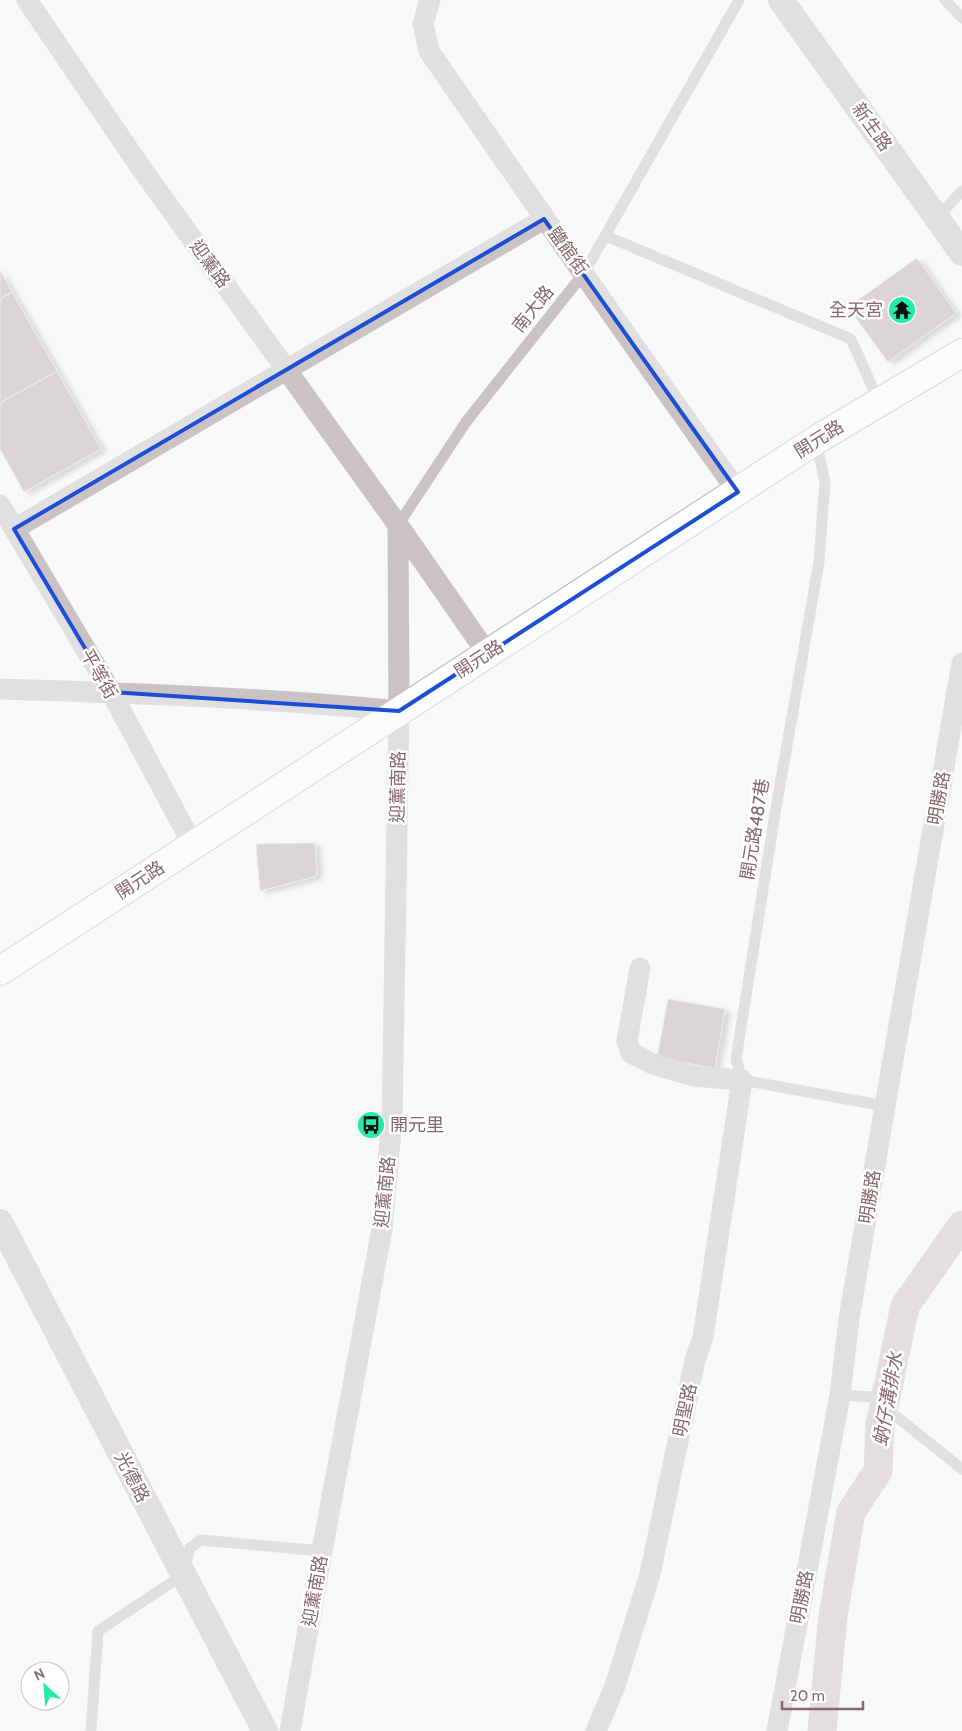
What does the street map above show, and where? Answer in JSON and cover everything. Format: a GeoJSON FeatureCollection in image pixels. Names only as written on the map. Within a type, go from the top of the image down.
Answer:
{"type":"FeatureCollection","features":[{"type":"Feature","properties":{"kind":"main road","name":"開元路"},"geometry":{"type":"LineString","coordinates":[[0,970],[816,440],[962,353]]}},
{"type":"Feature","properties":{"kind":"street","name":"迎薰路"},"geometry":{"type":"LineString","coordinates":[[27,0],[139,165],[398,525],[487,653]]}},
{"type":"Feature","properties":{"kind":"street","name":"鹽館街"},"geometry":{"type":"LineString","coordinates":[[430,0],[423,24],[429,51],[544,219],[738,492]]}},
{"type":"Feature","properties":{"kind":"street","name":"新生路"},"geometry":{"type":"LineString","coordinates":[[782,0],[962,253]]}},
{"type":"Feature","properties":{"kind":"street"},"geometry":{"type":"LineString","coordinates":[[14,529],[544,219]]}},
{"type":"Feature","properties":{"kind":"street","name":"平等街"},"geometry":{"type":"LineString","coordinates":[[0,505],[111,692],[193,845]]}},
{"type":"Feature","properties":{"kind":"street","name":"迎薰南路"},"geometry":{"type":"LineString","coordinates":[[290,1731],[384,1211],[392,1118],[399,711],[398,525]]}},
{"type":"Feature","properties":{"kind":"street","name":"明勝路"},"geometry":{"type":"LineString","coordinates":[[777,1731],[840,1395],[849,1319],[962,664]]}},
{"type":"Feature","properties":{"kind":"street"},"geometry":{"type":"LineString","coordinates":[[0,688],[111,692],[399,711]]}},
{"type":"Feature","properties":{"kind":"street"},"geometry":{"type":"LineString","coordinates":[[640,968],[627,1041],[631,1053],[653,1064],[693,1076],[742,1080]]}},
{"type":"Feature","properties":{"kind":"street","name":"明聖路"},"geometry":{"type":"LineString","coordinates":[[596,1731],[614,1686],[650,1574],[695,1360],[703,1337],[742,1080]]}},
{"type":"Feature","properties":{"kind":"street","name":"光德路"},"geometry":{"type":"LineString","coordinates":[[0,1222],[266,1731]]}},
{"type":"Feature","properties":{"kind":"lane","name":"南大路"},"geometry":{"type":"LineString","coordinates":[[398,525],[466,422],[584,273],[739,0]]}},
{"type":"Feature","properties":{"kind":"lane"},"geometry":{"type":"LineString","coordinates":[[945,0],[962,18]]}},
{"type":"Feature","properties":{"kind":"lane"},"geometry":{"type":"LineString","coordinates":[[937,218],[962,191]]}},
{"type":"Feature","properties":{"kind":"lane"},"geometry":{"type":"LineString","coordinates":[[606,236],[852,339],[880,402]]}},
{"type":"Feature","properties":{"kind":"lane","name":"開元路487巷"},"geometry":{"type":"LineString","coordinates":[[742,1080],[736,1059],[775,814],[819,562],[824,482],[816,440]]}},
{"type":"Feature","properties":{"kind":"lane"},"geometry":{"type":"LineString","coordinates":[[742,1080],[885,1106]]}},
{"type":"Feature","properties":{"kind":"lane"},"geometry":{"type":"LineString","coordinates":[[840,1395],[872,1397],[962,1469]]}},
{"type":"Feature","properties":{"kind":"lane"},"geometry":{"type":"LineString","coordinates":[[91,1731],[98,1631],[183,1575],[190,1548],[201,1540],[322,1551]]}},
{"type":"Feature","properties":{"kind":"highlighted area"},"geometry":{"type":"Polygon","coordinates":[[[544,219],[738,492],[399,711],[111,692],[14,529],[544,219]]]}},
{"type":"Feature","properties":{"kind":"building","name":"全天宮"},"geometry":{"type":"Polygon","coordinates":[[[917,258],[956,313],[888,362],[848,307],[917,258]]]}},
{"type":"Feature","properties":{"kind":"building"},"geometry":{"type":"Polygon","coordinates":[[[0,270],[12,292],[0,299],[0,270]]]}},
{"type":"Feature","properties":{"kind":"building"},"geometry":{"type":"Polygon","coordinates":[[[12,292],[57,371],[0,403],[0,299],[12,292]]]}},
{"type":"Feature","properties":{"kind":"building"},"geometry":{"type":"Polygon","coordinates":[[[57,371],[101,449],[24,492],[0,449],[0,403],[57,371]]]}},
{"type":"Feature","properties":{"kind":"building"},"geometry":{"type":"Polygon","coordinates":[[[315,843],[317,876],[260,891],[256,844],[315,843]]]}},
{"type":"Feature","properties":{"kind":"building"},"geometry":{"type":"Polygon","coordinates":[[[668,999],[725,1009],[715,1068],[657,1058],[668,999]]]}},
{"type":"Feature","properties":{"kind":"waterway","name":"蚋仔溝排水"},"geometry":{"type":"LineString","coordinates":[[822,1731],[833,1616],[851,1512],[878,1471],[880,1425],[905,1306],[962,1225]]}},
{"type":"Feature","properties":{"kind":"place","name":"全天宮"},"geometry":{"type":"Point","coordinates":[902,310]}},
{"type":"Feature","properties":{"kind":"place","name":"開元里"},"geometry":{"type":"Point","coordinates":[371,1125]}}]}
